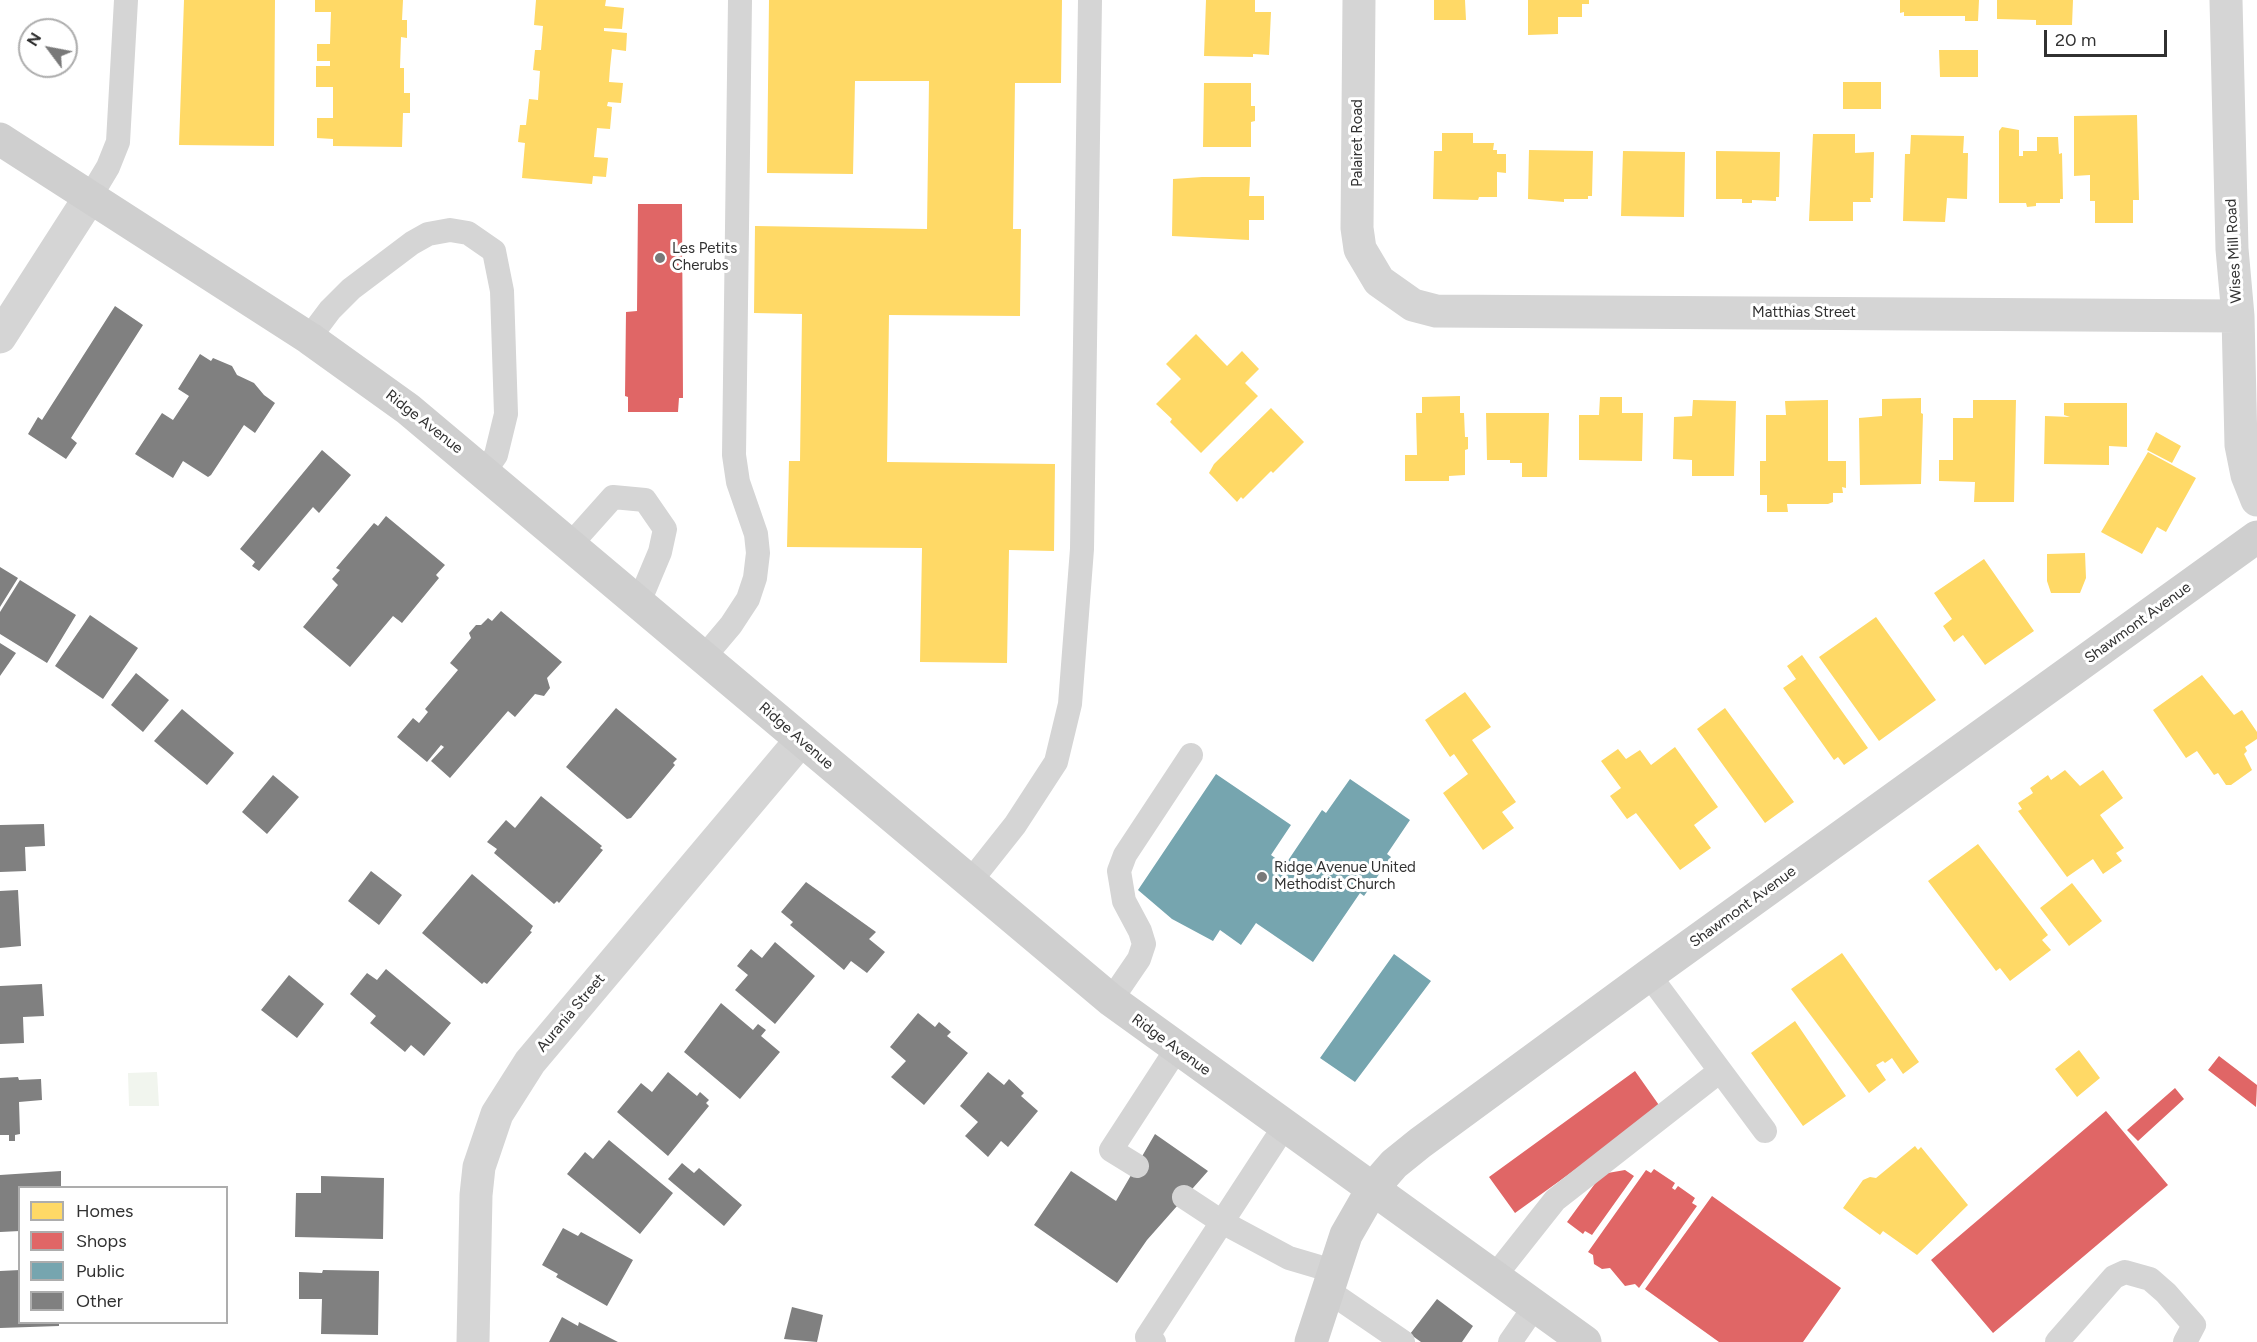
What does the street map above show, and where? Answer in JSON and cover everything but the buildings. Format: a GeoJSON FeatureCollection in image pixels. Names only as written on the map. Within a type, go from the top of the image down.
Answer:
{"type":"FeatureCollection","features":[{"type":"Feature","properties":{"kind":"main road","name":"Ridge Avenue"},"geometry":{"type":"LineString","coordinates":[[0,139],[309,339],[408,409],[485,471],[969,883],[1111,1000],[1176,1050],[1534,1306],[1568,1337]]}},
{"type":"Feature","properties":{"kind":"main road","name":"Shawmont Avenue"},"geometry":{"type":"LineString","coordinates":[[1311,1342],[1330,1280],[1353,1221],[1372,1188],[1420,1143],[2257,537]]}},
{"type":"Feature","properties":{"kind":"street","name":"Palairet Road"},"geometry":{"type":"LineString","coordinates":[[1359,0],[1357,228],[1360,249],[1378,281]]}},
{"type":"Feature","properties":{"kind":"street","name":"Wises Mill Road"},"geometry":{"type":"LineString","coordinates":[[2226,0],[2232,249],[2238,315],[2241,445],[2247,475],[2257,500]]}},
{"type":"Feature","properties":{"kind":"street"},"geometry":{"type":"LineString","coordinates":[[0,337],[90,197]]}},
{"type":"Feature","properties":{"kind":"street","name":"Matthias Street"},"geometry":{"type":"LineString","coordinates":[[1378,281],[1413,305],[1436,311],[2238,315]]}},
{"type":"Feature","properties":{"kind":"street","name":"Aurania Street"},"geometry":{"type":"LineString","coordinates":[[473,1342],[476,1195],[479,1167],[497,1114],[530,1062],[801,741]]}},
{"type":"Feature","properties":{"kind":"lane"},"geometry":{"type":"LineString","coordinates":[[90,197],[108,167],[118,142],[126,0]]}},
{"type":"Feature","properties":{"kind":"lane"},"geometry":{"type":"LineString","coordinates":[[704,657],[731,625],[748,599],[755,578],[758,554],[756,534],[738,482],[734,455],[740,0]]}},
{"type":"Feature","properties":{"kind":"lane"},"geometry":{"type":"LineString","coordinates":[[969,883],[1015,825],[1056,762],[1070,704],[1082,549],[1090,0]]}},
{"type":"Feature","properties":{"kind":"lane"},"geometry":{"type":"LineString","coordinates":[[309,339],[330,310],[351,289],[412,243],[428,234],[450,230],[468,233],[494,251],[502,291],[506,414],[496,455],[485,471]]}},
{"type":"Feature","properties":{"kind":"lane"},"geometry":{"type":"LineString","coordinates":[[571,544],[613,497],[645,500],[665,529],[660,552],[639,602]]}},
{"type":"Feature","properties":{"kind":"lane"},"geometry":{"type":"LineString","coordinates":[[1111,1000],[1139,959],[1144,944],[1140,931],[1124,901],[1119,871],[1125,855],[1191,755]]}},
{"type":"Feature","properties":{"kind":"lane"},"geometry":{"type":"LineString","coordinates":[[1649,975],[1765,1131]]}},
{"type":"Feature","properties":{"kind":"lane"},"geometry":{"type":"LineString","coordinates":[[1137,1166],[1111,1150],[1176,1050]]}},
{"type":"Feature","properties":{"kind":"lane"},"geometry":{"type":"LineString","coordinates":[[1494,1277],[1555,1200],[1720,1071]]}},
{"type":"Feature","properties":{"kind":"lane"},"geometry":{"type":"LineString","coordinates":[[1154,1342],[1147,1337],[1284,1127]]}},
{"type":"Feature","properties":{"kind":"lane"},"geometry":{"type":"LineString","coordinates":[[1184,1197],[1222,1222],[1330,1280],[1403,1342]]}},
{"type":"Feature","properties":{"kind":"lane"},"geometry":{"type":"LineString","coordinates":[[2057,1342],[2114,1277],[2125,1272],[2151,1279],[2194,1325],[2185,1342]]}},
{"type":"Feature","properties":{"kind":"lane"},"geometry":{"type":"LineString","coordinates":[[1510,1342],[1534,1306]]}},
{"type":"Feature","properties":{"kind":"shaded area"},"geometry":{"type":"Polygon","coordinates":[[[157,1072],[159,1106],[129,1106],[128,1073],[157,1072]]]}},
{"type":"Feature","properties":{"kind":"place","name":"Les Petits Cherubs"},"geometry":{"type":"Point","coordinates":[660,258]}},
{"type":"Feature","properties":{"kind":"place","name":"Ridge Avenue United Methodist Church"},"geometry":{"type":"Point","coordinates":[1262,877]}}]}
